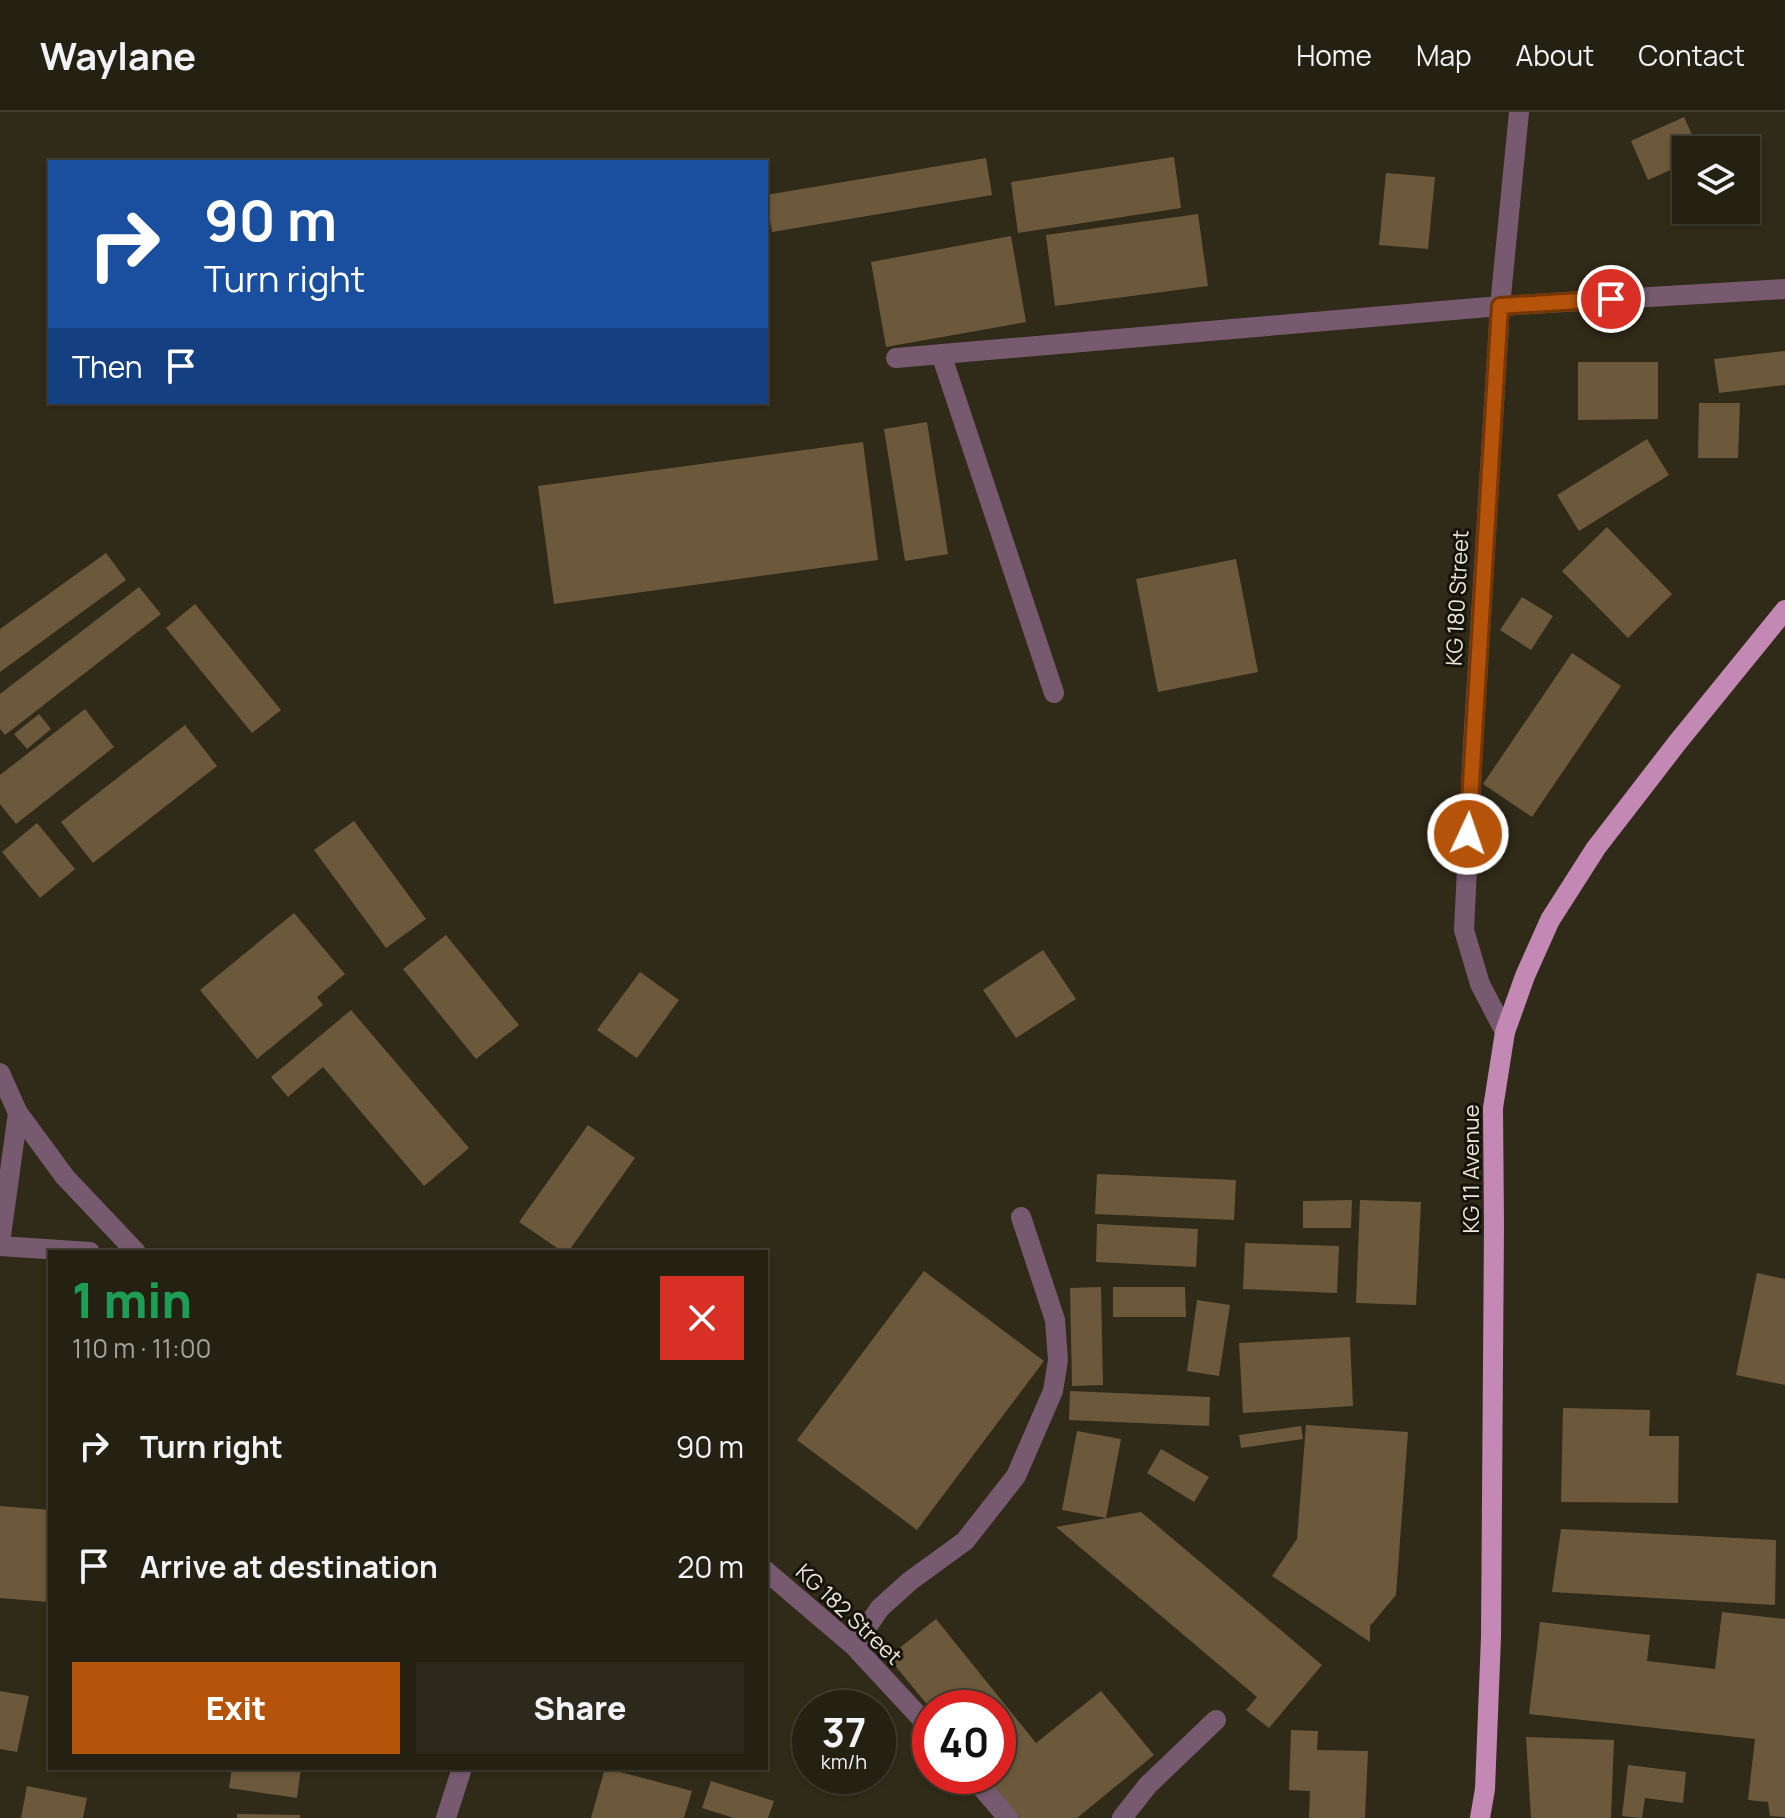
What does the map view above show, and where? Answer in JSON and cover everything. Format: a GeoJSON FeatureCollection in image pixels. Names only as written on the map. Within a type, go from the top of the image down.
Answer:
{"type":"FeatureCollection","features":[{"type":"Feature","properties":{"kind":"main road","name":"KG 11 Avenue"},"geometry":{"type":"LineString","coordinates":[[1480,1818],[1485,1789],[1491,1637],[1493,1108],[1505,1032],[1550,920],[1596,848],[1785,610]]}},
{"type":"Feature","properties":{"kind":"street","name":"KG 180 Street"},"geometry":{"type":"LineString","coordinates":[[1505,1032],[1480,984],[1464,930],[1473,730],[1500,306],[1519,112]]}},
{"type":"Feature","properties":{"kind":"street"},"geometry":{"type":"LineString","coordinates":[[896,358],[1500,306],[1785,289]]}},
{"type":"Feature","properties":{"kind":"street"},"geometry":{"type":"LineString","coordinates":[[941,354],[1054,693]]}},
{"type":"Feature","properties":{"kind":"street"},"geometry":{"type":"LineString","coordinates":[[0,1073],[18,1113],[65,1177],[134,1250]]}},
{"type":"Feature","properties":{"kind":"street"},"geometry":{"type":"LineString","coordinates":[[18,1113],[0,1244],[68,1250]]}},
{"type":"Feature","properties":{"kind":"street"},"geometry":{"type":"LineString","coordinates":[[854,1646],[880,1608],[910,1581],[965,1541],[1016,1476],[1053,1391],[1058,1360],[1055,1320],[1021,1217]]}},
{"type":"Feature","properties":{"kind":"street","name":"KG 182 Street"},"geometry":{"type":"LineString","coordinates":[[768,1573],[854,1646],[912,1709]]}},
{"type":"Feature","properties":{"kind":"street"},"geometry":{"type":"LineString","coordinates":[[1122,1818],[1148,1785],[1216,1720]]}},
{"type":"Feature","properties":{"kind":"street"},"geometry":{"type":"LineString","coordinates":[[446,1818],[461,1770]]}},
{"type":"Feature","properties":{"kind":"street"},"geometry":{"type":"LineString","coordinates":[[987,1794],[1008,1818]]}},
{"type":"Feature","properties":{"kind":"building"},"geometry":{"type":"Polygon","coordinates":[[[1684,117],[1693,136],[1672,136],[1672,169],[1648,180],[1631,141],[1684,117]]]}},
{"type":"Feature","properties":{"kind":"building"},"geometry":{"type":"Polygon","coordinates":[[[1174,157],[1181,208],[1018,233],[1011,182],[1174,157]]]}},
{"type":"Feature","properties":{"kind":"building"},"geometry":{"type":"Polygon","coordinates":[[[986,158],[992,195],[772,232],[768,195],[986,158]]]}},
{"type":"Feature","properties":{"kind":"building"},"geometry":{"type":"Polygon","coordinates":[[[1386,173],[1435,177],[1428,249],[1379,245],[1386,173]]]}},
{"type":"Feature","properties":{"kind":"building"},"geometry":{"type":"Polygon","coordinates":[[[1198,214],[1208,286],[1055,306],[1046,235],[1198,214]]]}},
{"type":"Feature","properties":{"kind":"building"},"geometry":{"type":"Polygon","coordinates":[[[1011,236],[1026,322],[886,347],[871,262],[1011,236]]]}},
{"type":"Feature","properties":{"kind":"building"},"geometry":{"type":"Polygon","coordinates":[[[1785,351],[1785,385],[1719,393],[1714,359],[1785,351]]]}},
{"type":"Feature","properties":{"kind":"building"},"geometry":{"type":"Polygon","coordinates":[[[1578,362],[1658,362],[1658,419],[1578,420],[1578,362]]]}},
{"type":"Feature","properties":{"kind":"building"},"geometry":{"type":"Polygon","coordinates":[[[1699,403],[1740,403],[1738,458],[1698,458],[1699,403]]]}},
{"type":"Feature","properties":{"kind":"building"},"geometry":{"type":"Polygon","coordinates":[[[927,422],[948,554],[905,561],[884,429],[927,422]]]}},
{"type":"Feature","properties":{"kind":"building"},"geometry":{"type":"Polygon","coordinates":[[[1647,439],[1669,475],[1579,531],[1557,495],[1647,439]]]}},
{"type":"Feature","properties":{"kind":"building"},"geometry":{"type":"Polygon","coordinates":[[[863,442],[878,560],[554,604],[538,486],[863,442]]]}},
{"type":"Feature","properties":{"kind":"building"},"geometry":{"type":"Polygon","coordinates":[[[1607,527],[1672,594],[1628,638],[1562,571],[1607,527]]]}},
{"type":"Feature","properties":{"kind":"building"},"geometry":{"type":"Polygon","coordinates":[[[106,553],[126,580],[0,672],[0,629],[106,553]]]}},
{"type":"Feature","properties":{"kind":"building"},"geometry":{"type":"Polygon","coordinates":[[[1236,559],[1258,672],[1158,692],[1136,579],[1236,559]]]}},
{"type":"Feature","properties":{"kind":"building"},"geometry":{"type":"Polygon","coordinates":[[[139,587],[161,614],[5,735],[0,729],[0,694],[139,587]]]}},
{"type":"Feature","properties":{"kind":"building"},"geometry":{"type":"Polygon","coordinates":[[[1522,597],[1553,616],[1531,650],[1500,630],[1522,597]]]}},
{"type":"Feature","properties":{"kind":"building"},"geometry":{"type":"Polygon","coordinates":[[[195,604],[281,710],[252,733],[166,628],[195,604]]]}},
{"type":"Feature","properties":{"kind":"building"},"geometry":{"type":"Polygon","coordinates":[[[1572,653],[1621,686],[1532,817],[1483,784],[1572,653]]]}},
{"type":"Feature","properties":{"kind":"building"},"geometry":{"type":"Polygon","coordinates":[[[85,709],[114,747],[16,824],[0,804],[0,775],[85,709]]]}},
{"type":"Feature","properties":{"kind":"building"},"geometry":{"type":"Polygon","coordinates":[[[39,714],[51,729],[27,749],[14,734],[39,714]]]}},
{"type":"Feature","properties":{"kind":"building"},"geometry":{"type":"Polygon","coordinates":[[[185,725],[217,766],[93,863],[61,822],[185,725]]]}},
{"type":"Feature","properties":{"kind":"building"},"geometry":{"type":"Polygon","coordinates":[[[354,821],[426,919],[386,948],[314,850],[354,821]]]}},
{"type":"Feature","properties":{"kind":"building"},"geometry":{"type":"Polygon","coordinates":[[[37,823],[75,869],[40,898],[2,852],[37,823]]]}},
{"type":"Feature","properties":{"kind":"building"},"geometry":{"type":"Polygon","coordinates":[[[294,913],[345,974],[317,997],[323,1005],[257,1059],[200,990],[294,913]]]}},
{"type":"Feature","properties":{"kind":"building"},"geometry":{"type":"Polygon","coordinates":[[[446,935],[519,1025],[476,1059],[403,969],[446,935]]]}},
{"type":"Feature","properties":{"kind":"building"},"geometry":{"type":"Polygon","coordinates":[[[1043,950],[1076,999],[1016,1038],[983,990],[1043,950]]]}},
{"type":"Feature","properties":{"kind":"building"},"geometry":{"type":"Polygon","coordinates":[[[640,972],[679,1000],[637,1058],[597,1030],[640,972]]]}},
{"type":"Feature","properties":{"kind":"building"},"geometry":{"type":"Polygon","coordinates":[[[351,1010],[469,1148],[424,1186],[323,1067],[288,1097],[271,1077],[351,1010]]]}},
{"type":"Feature","properties":{"kind":"building"},"geometry":{"type":"Polygon","coordinates":[[[588,1125],[635,1158],[569,1250],[560,1250],[519,1222],[588,1125]]]}},
{"type":"Feature","properties":{"kind":"building"},"geometry":{"type":"Polygon","coordinates":[[[1097,1174],[1236,1180],[1234,1220],[1095,1214],[1097,1174]]]}},
{"type":"Feature","properties":{"kind":"building"},"geometry":{"type":"Polygon","coordinates":[[[1352,1200],[1351,1228],[1303,1228],[1303,1201],[1352,1200]]]}},
{"type":"Feature","properties":{"kind":"building"},"geometry":{"type":"Polygon","coordinates":[[[1360,1200],[1421,1202],[1416,1305],[1356,1303],[1360,1200]]]}},
{"type":"Feature","properties":{"kind":"building"},"geometry":{"type":"Polygon","coordinates":[[[1097,1224],[1198,1229],[1196,1267],[1096,1262],[1097,1224]]]}},
{"type":"Feature","properties":{"kind":"building"},"geometry":{"type":"Polygon","coordinates":[[[1245,1243],[1339,1246],[1337,1293],[1243,1289],[1245,1243]]]}},
{"type":"Feature","properties":{"kind":"building"},"geometry":{"type":"Polygon","coordinates":[[[924,1271],[1044,1361],[917,1530],[797,1440],[924,1271]]]}},
{"type":"Feature","properties":{"kind":"building"},"geometry":{"type":"Polygon","coordinates":[[[1757,1273],[1785,1279],[1785,1385],[1736,1375],[1757,1273]]]}},
{"type":"Feature","properties":{"kind":"building"},"geometry":{"type":"Polygon","coordinates":[[[1101,1287],[1103,1385],[1072,1386],[1070,1288],[1101,1287]]]}},
{"type":"Feature","properties":{"kind":"building"},"geometry":{"type":"Polygon","coordinates":[[[1113,1287],[1185,1287],[1186,1317],[1113,1317],[1113,1287]]]}},
{"type":"Feature","properties":{"kind":"building"},"geometry":{"type":"Polygon","coordinates":[[[1197,1300],[1230,1305],[1219,1376],[1187,1371],[1197,1300]]]}},
{"type":"Feature","properties":{"kind":"building"},"geometry":{"type":"Polygon","coordinates":[[[1350,1337],[1353,1406],[1243,1413],[1239,1343],[1350,1337]]]}},
{"type":"Feature","properties":{"kind":"building"},"geometry":{"type":"Polygon","coordinates":[[[1070,1391],[1210,1397],[1209,1426],[1069,1420],[1070,1391]]]}},
{"type":"Feature","properties":{"kind":"building"},"geometry":{"type":"Polygon","coordinates":[[[1563,1408],[1650,1410],[1649,1436],[1679,1436],[1678,1503],[1561,1502],[1563,1408]]]}},
{"type":"Feature","properties":{"kind":"building"},"geometry":{"type":"Polygon","coordinates":[[[1306,1425],[1408,1432],[1396,1595],[1370,1626],[1370,1642],[1272,1576],[1297,1539],[1306,1425]]]}},
{"type":"Feature","properties":{"kind":"building"},"geometry":{"type":"Polygon","coordinates":[[[1301,1426],[1303,1439],[1241,1448],[1239,1435],[1301,1426]]]}},
{"type":"Feature","properties":{"kind":"building"},"geometry":{"type":"Polygon","coordinates":[[[1077,1431],[1121,1439],[1106,1518],[1062,1510],[1077,1431]]]}},
{"type":"Feature","properties":{"kind":"building"},"geometry":{"type":"Polygon","coordinates":[[[1161,1449],[1209,1477],[1194,1502],[1147,1473],[1161,1449]]]}},
{"type":"Feature","properties":{"kind":"building"},"geometry":{"type":"Polygon","coordinates":[[[0,1506],[48,1510],[48,1602],[0,1598],[0,1506]]]}},
{"type":"Feature","properties":{"kind":"building"},"geometry":{"type":"Polygon","coordinates":[[[1141,1512],[1322,1665],[1269,1728],[1246,1710],[1257,1697],[1056,1527],[1141,1512]]]}},
{"type":"Feature","properties":{"kind":"building"},"geometry":{"type":"Polygon","coordinates":[[[1561,1529],[1776,1540],[1775,1605],[1552,1592],[1561,1529]]]}},
{"type":"Feature","properties":{"kind":"building"},"geometry":{"type":"Polygon","coordinates":[[[1722,1612],[1785,1619],[1785,1817],[1770,1816],[1768,1802],[1748,1800],[1755,1739],[1529,1714],[1540,1622],[1650,1635],[1647,1661],[1715,1669],[1722,1612]]]}},
{"type":"Feature","properties":{"kind":"building"},"geometry":{"type":"Polygon","coordinates":[[[936,1619],[993,1690],[915,1690],[888,1657],[936,1619]]]}},
{"type":"Feature","properties":{"kind":"building"},"geometry":{"type":"Polygon","coordinates":[[[0,1691],[29,1696],[17,1752],[0,1749],[0,1691]]]}},
{"type":"Feature","properties":{"kind":"building"},"geometry":{"type":"Polygon","coordinates":[[[1101,1691],[1154,1755],[1077,1818],[1019,1818],[1000,1794],[1016,1794],[1016,1718],[1036,1743],[1101,1691]]]}},
{"type":"Feature","properties":{"kind":"building"},"geometry":{"type":"Polygon","coordinates":[[[1291,1730],[1318,1731],[1317,1750],[1368,1751],[1365,1818],[1309,1818],[1310,1791],[1289,1790],[1291,1730]]]}},
{"type":"Feature","properties":{"kind":"building"},"geometry":{"type":"Polygon","coordinates":[[[1526,1737],[1614,1740],[1611,1818],[1531,1818],[1526,1737]]]}},
{"type":"Feature","properties":{"kind":"building"},"geometry":{"type":"Polygon","coordinates":[[[1628,1765],[1686,1772],[1683,1803],[1645,1798],[1642,1818],[1622,1816],[1628,1765]]]}},
{"type":"Feature","properties":{"kind":"building"},"geometry":{"type":"Polygon","coordinates":[[[232,1770],[301,1770],[297,1798],[229,1788],[232,1770]]]}},
{"type":"Feature","properties":{"kind":"building"},"geometry":{"type":"Polygon","coordinates":[[[604,1770],[692,1791],[684,1818],[591,1818],[604,1770]]]}},
{"type":"Feature","properties":{"kind":"building"},"geometry":{"type":"Polygon","coordinates":[[[711,1781],[774,1801],[768,1818],[734,1818],[702,1808],[711,1781]]]}},
{"type":"Feature","properties":{"kind":"building"},"geometry":{"type":"Polygon","coordinates":[[[27,1786],[87,1798],[83,1818],[21,1818],[27,1786]]]}},
{"type":"Feature","properties":{"kind":"building"},"geometry":{"type":"Polygon","coordinates":[[[237,1814],[300,1815],[300,1818],[237,1818],[237,1814]]]}},
{"type":"Feature","properties":{"kind":"route"},"geometry":{"type":"LineString","coordinates":[[1468,834],[1500,306],[1611,299]]}}]}
